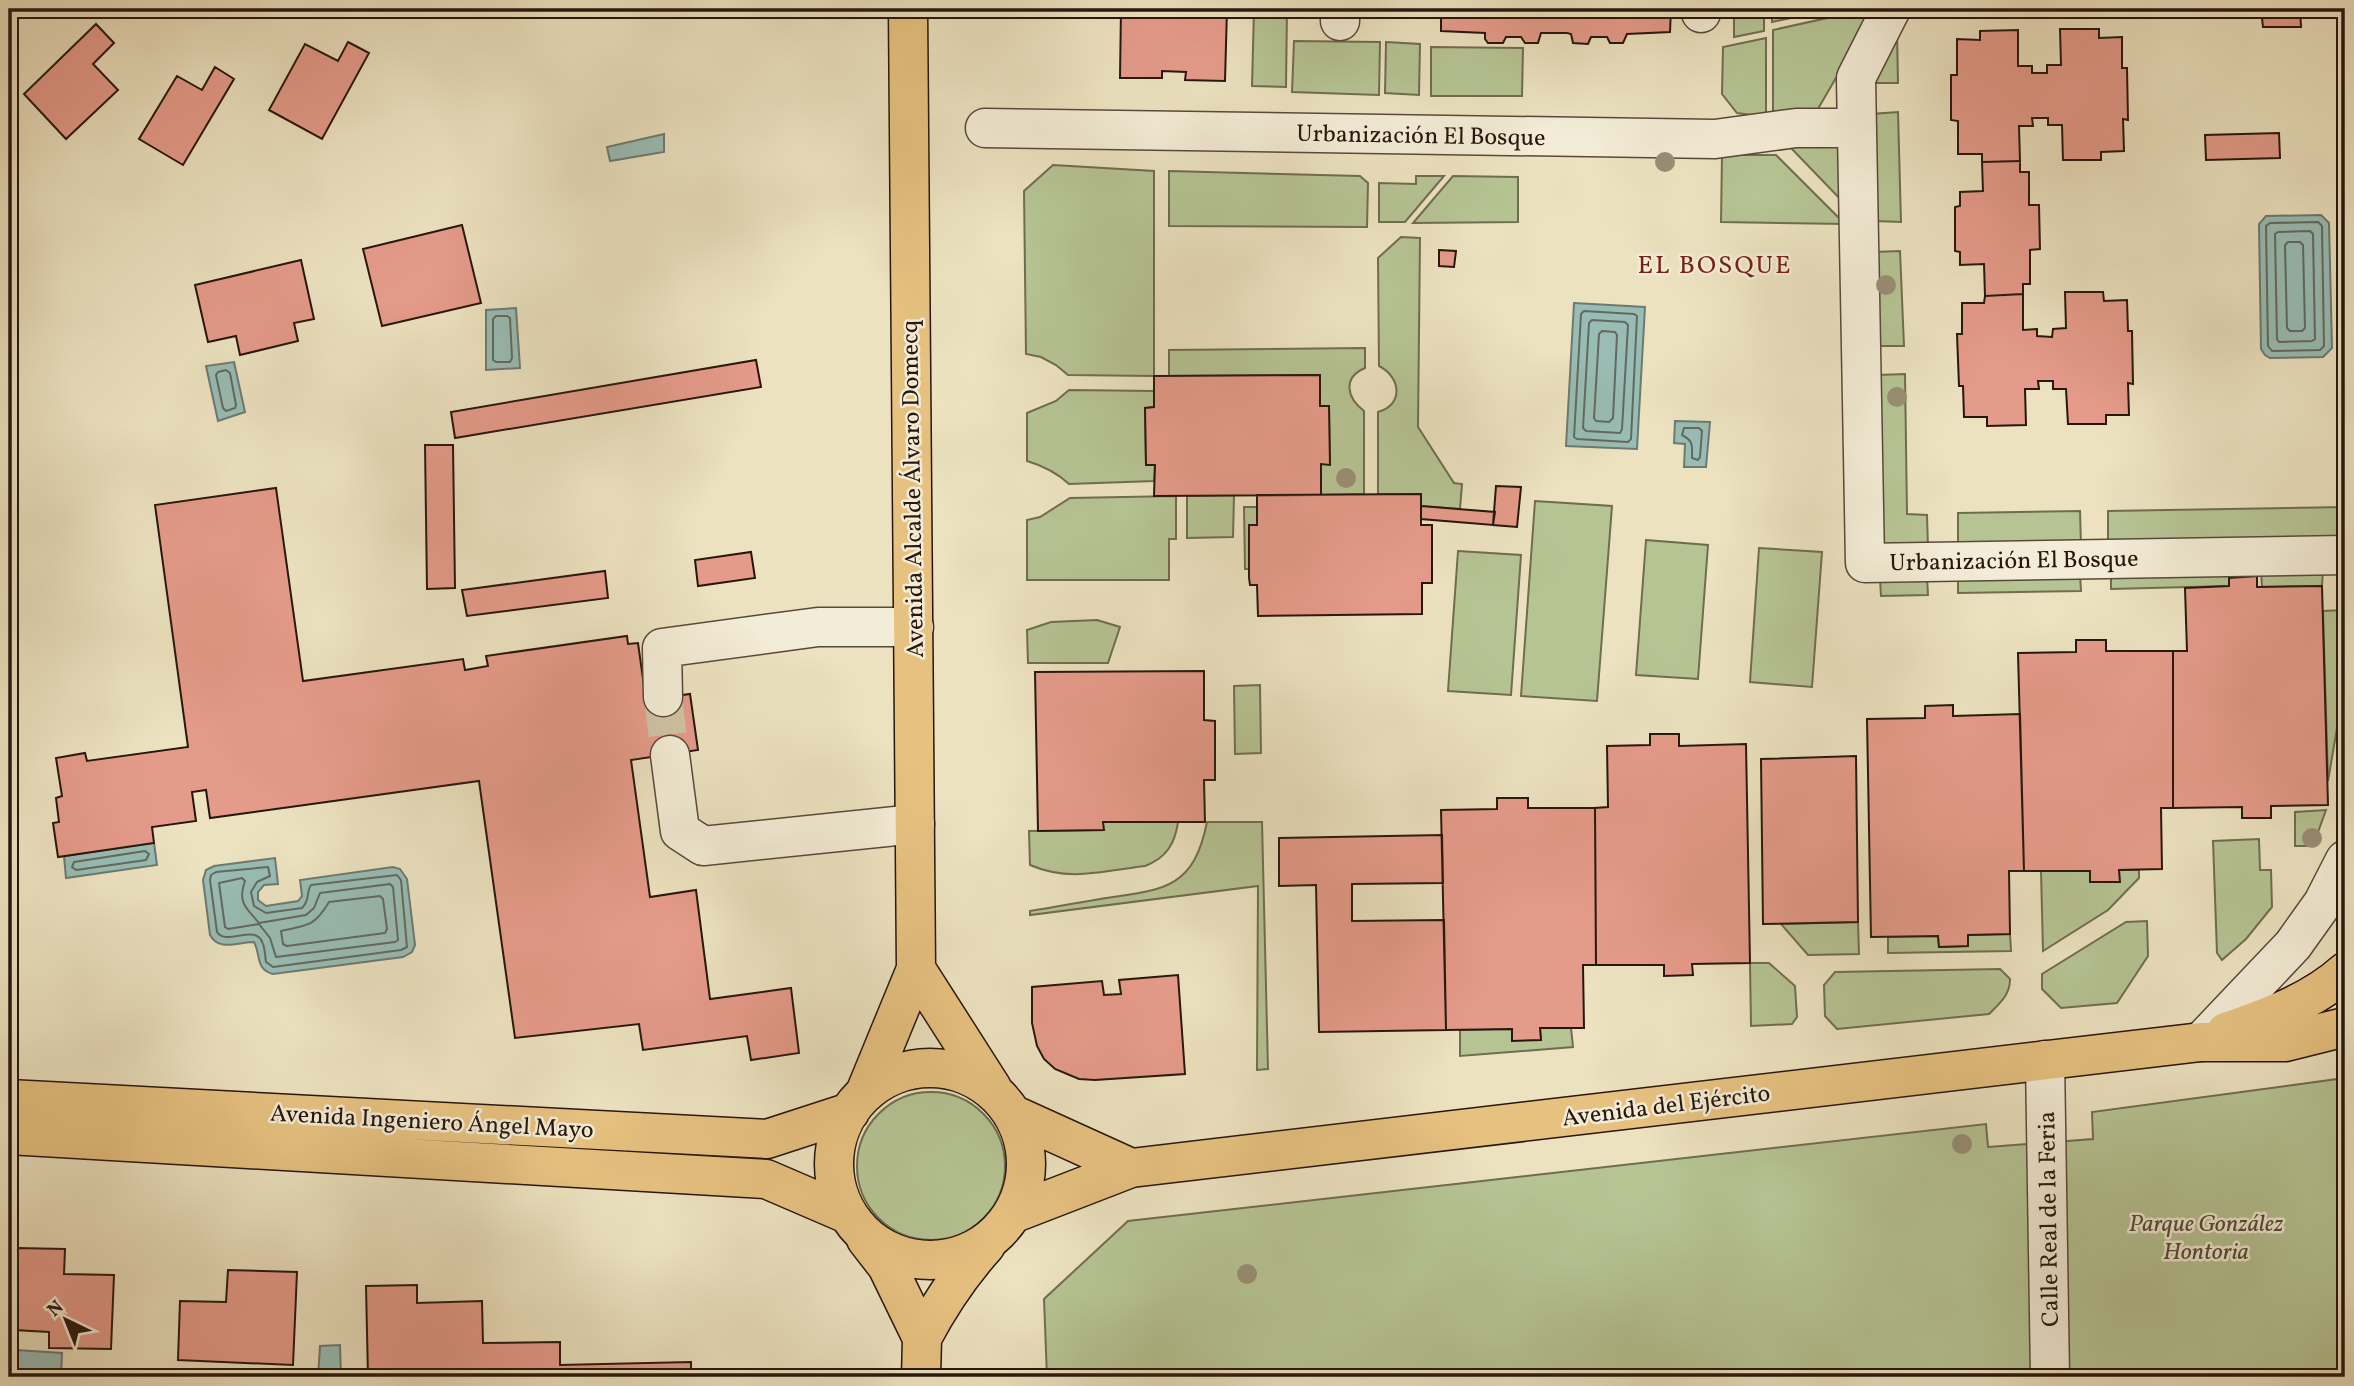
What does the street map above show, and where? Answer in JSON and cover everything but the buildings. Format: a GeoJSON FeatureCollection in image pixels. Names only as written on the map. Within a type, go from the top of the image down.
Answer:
{"type":"FeatureCollection","features":[{"type":"Feature","properties":{"kind":"main road","name":"Avenida Alcalde Álvaro Domecq"},"geometry":{"type":"LineString","coordinates":[[858,1102],[916,969],[908,9]]}},
{"type":"Feature","properties":{"kind":"main road"},"geometry":{"type":"LineString","coordinates":[[916,969],[1002,1101],[1025,1153],[1024,1184],[1002,1226],[958,1277],[922,1338],[921,1377]]}},
{"type":"Feature","properties":{"kind":"main road","name":"Avenida del Ejército"},"geometry":{"type":"LineString","coordinates":[[2202,1042],[2277,1014],[2327,988],[2345,972]]}},
{"type":"Feature","properties":{"kind":"main road","name":"Avenida del Ejército"},"geometry":{"type":"LineString","coordinates":[[1002,1226],[1131,1168],[2202,1042],[2285,1042],[2345,1027]]}},
{"type":"Feature","properties":{"kind":"main road"},"geometry":{"type":"LineString","coordinates":[[922,1338],[887,1266],[854,1224],[838,1192],[834,1160],[839,1135],[858,1102],[881,1082],[911,1070],[943,1069],[971,1077],[1002,1101],[1131,1168]]}},
{"type":"Feature","properties":{"kind":"main road","name":"Avenida Ingeniero Ángel Mayo"},"geometry":{"type":"LineString","coordinates":[[9,1099],[767,1139],[858,1102]]}},
{"type":"Feature","properties":{"kind":"main road","name":"Avenida Ingeniero Ángel Mayo"},"geometry":{"type":"LineString","coordinates":[[9,1135],[766,1179],[854,1224]]}},
{"type":"Feature","properties":{"kind":"main road"},"geometry":{"type":"LineString","coordinates":[[854,1224],[873,1242],[902,1257],[933,1261],[964,1254],[1002,1226]]}},
{"type":"Feature","properties":{"kind":"street","name":"Urbanización El Bosque"},"geometry":{"type":"LineString","coordinates":[[1891,9],[1856,78],[1865,563],[2345,555]]}},
{"type":"Feature","properties":{"kind":"street","name":"Urbanización El Bosque"},"geometry":{"type":"LineString","coordinates":[[985,128],[1715,139],[1796,128],[1857,128]]}},
{"type":"Feature","properties":{"kind":"street"},"geometry":{"type":"LineString","coordinates":[[663,697],[662,648],[818,627],[914,628]]}},
{"type":"Feature","properties":{"kind":"street"},"geometry":{"type":"LineString","coordinates":[[670,755],[680,831],[703,846],[915,824]]}},
{"type":"Feature","properties":{"kind":"street"},"geometry":{"type":"LineString","coordinates":[[2202,1042],[2293,945],[2323,903],[2345,860]]}},
{"type":"Feature","properties":{"kind":"street","name":"Calle Real de la Feria"},"geometry":{"type":"LineString","coordinates":[[2045,1060],[2050,1377]]}},
{"type":"Feature","properties":{"kind":"street"},"geometry":{"type":"LineString","coordinates":[[900,1377],[922,1338]]}},
{"type":"Feature","properties":{"kind":"street"},"geometry":{"type":"LineString","coordinates":[[922,1338],[936,1377]]}},
{"type":"Feature","properties":{"kind":"green space"},"geometry":{"type":"Polygon","coordinates":[[[1030,9],[1092,9],[1092,18],[1030,17],[1030,9]]]}},
{"type":"Feature","properties":{"kind":"green space"},"geometry":{"type":"Polygon","coordinates":[[[1254,9],[1287,9],[1286,87],[1252,86],[1254,9]]]}},
{"type":"Feature","properties":{"kind":"green space"},"geometry":{"type":"Polygon","coordinates":[[[1734,9],[1764,9],[1764,31],[1734,37],[1734,9]]]}},
{"type":"Feature","properties":{"kind":"green space"},"geometry":{"type":"Polygon","coordinates":[[[1772,9],[1834,9],[1772,22],[1772,9]]]}},
{"type":"Feature","properties":{"kind":"green space"},"geometry":{"type":"Polygon","coordinates":[[[1876,9],[1815,114],[1773,111],[1773,30],[1876,9]]]}},
{"type":"Feature","properties":{"kind":"green space"},"geometry":{"type":"Polygon","coordinates":[[[1897,31],[1898,83],[1871,83],[1897,31]]]}},
{"type":"Feature","properties":{"kind":"green space"},"geometry":{"type":"Polygon","coordinates":[[[1766,38],[1766,117],[1737,113],[1722,94],[1723,47],[1766,38]]]}},
{"type":"Feature","properties":{"kind":"green space"},"geometry":{"type":"Polygon","coordinates":[[[1294,41],[1380,42],[1379,95],[1292,92],[1294,41]]]}},
{"type":"Feature","properties":{"kind":"green space"},"geometry":{"type":"Polygon","coordinates":[[[1386,42],[1420,44],[1419,95],[1385,93],[1386,42]]]}},
{"type":"Feature","properties":{"kind":"green space"},"geometry":{"type":"Polygon","coordinates":[[[1431,47],[1523,48],[1522,96],[1431,96],[1431,47]]]}},
{"type":"Feature","properties":{"kind":"green space"},"geometry":{"type":"Polygon","coordinates":[[[1898,112],[1901,222],[1874,221],[1871,114],[1898,112]]]}},
{"type":"Feature","properties":{"kind":"green space"},"geometry":{"type":"Polygon","coordinates":[[[1843,140],[1844,203],[1790,147],[1843,140]]]}},
{"type":"Feature","properties":{"kind":"green space"},"geometry":{"type":"Polygon","coordinates":[[[1722,155],[1776,155],[1845,224],[1721,222],[1722,155]]]}},
{"type":"Feature","properties":{"kind":"green space"},"geometry":{"type":"Polygon","coordinates":[[[1053,165],[1154,171],[1154,376],[1068,375],[1041,357],[1026,354],[1024,191],[1053,165]]]}},
{"type":"Feature","properties":{"kind":"green space"},"geometry":{"type":"Polygon","coordinates":[[[1169,171],[1360,176],[1368,183],[1367,227],[1169,226],[1169,171]]]}},
{"type":"Feature","properties":{"kind":"green space"},"geometry":{"type":"Polygon","coordinates":[[[1416,176],[1444,176],[1405,222],[1379,222],[1379,183],[1416,184],[1416,176]]]}},
{"type":"Feature","properties":{"kind":"green space"},"geometry":{"type":"Polygon","coordinates":[[[1453,176],[1518,177],[1518,222],[1413,223],[1453,176]]]}},
{"type":"Feature","properties":{"kind":"green space"},"geometry":{"type":"Polygon","coordinates":[[[1401,237],[1420,238],[1418,427],[1454,483],[1462,484],[1460,509],[1421,506],[1421,494],[1378,494],[1378,412],[1392,403],[1396,390],[1392,377],[1379,366],[1378,258],[1401,237]]]}},
{"type":"Feature","properties":{"kind":"green space"},"geometry":{"type":"Polygon","coordinates":[[[1900,251],[1904,346],[1876,346],[1874,252],[1900,251]]]}},
{"type":"Feature","properties":{"kind":"green space"},"geometry":{"type":"Polygon","coordinates":[[[1365,348],[1365,368],[1353,377],[1350,383],[1354,400],[1364,411],[1364,494],[1321,495],[1321,464],[1330,464],[1329,406],[1320,406],[1320,375],[1169,376],[1169,350],[1365,348]]]}},
{"type":"Feature","properties":{"kind":"green space"},"geometry":{"type":"Polygon","coordinates":[[[1905,374],[1907,514],[1927,515],[1928,547],[1880,549],[1877,375],[1905,374]]]}},
{"type":"Feature","properties":{"kind":"green space"},"geometry":{"type":"Polygon","coordinates":[[[1069,390],[1154,391],[1154,407],[1145,408],[1146,464],[1155,465],[1154,481],[1069,484],[1050,470],[1027,461],[1027,413],[1056,401],[1069,390]]]}},
{"type":"Feature","properties":{"kind":"green space"},"geometry":{"type":"Polygon","coordinates":[[[1234,495],[1233,537],[1187,538],[1187,496],[1234,495]]]}},
{"type":"Feature","properties":{"kind":"green space"},"geometry":{"type":"Polygon","coordinates":[[[1176,496],[1176,539],[1169,539],[1169,580],[1027,580],[1027,520],[1040,517],[1070,498],[1176,496]]]}},
{"type":"Feature","properties":{"kind":"green space"},"geometry":{"type":"Polygon","coordinates":[[[1535,501],[1612,506],[1597,701],[1521,696],[1535,501]]]}},
{"type":"Feature","properties":{"kind":"green space"},"geometry":{"type":"Polygon","coordinates":[[[1244,507],[1257,507],[1257,525],[1250,525],[1250,569],[1245,569],[1244,507]]]}},
{"type":"Feature","properties":{"kind":"green space"},"geometry":{"type":"Polygon","coordinates":[[[2345,507],[2345,540],[2108,545],[2108,511],[2345,507]]]}},
{"type":"Feature","properties":{"kind":"green space"},"geometry":{"type":"Polygon","coordinates":[[[2080,511],[2081,545],[1958,546],[1958,513],[2080,511]]]}},
{"type":"Feature","properties":{"kind":"green space"},"geometry":{"type":"Polygon","coordinates":[[[1646,540],[1708,545],[1698,679],[1636,675],[1646,540]]]}},
{"type":"Feature","properties":{"kind":"green space"},"geometry":{"type":"Polygon","coordinates":[[[1759,548],[1822,552],[1812,687],[1750,682],[1759,548]]]}},
{"type":"Feature","properties":{"kind":"green space"},"geometry":{"type":"Polygon","coordinates":[[[1458,551],[1521,555],[1511,695],[1448,691],[1458,551]]]}},
{"type":"Feature","properties":{"kind":"green space"},"geometry":{"type":"Polygon","coordinates":[[[2323,570],[2322,586],[2262,587],[2261,571],[2323,570]]]}},
{"type":"Feature","properties":{"kind":"green space"},"geometry":{"type":"Polygon","coordinates":[[[2233,572],[2234,578],[2229,578],[2229,586],[2111,589],[2111,574],[2233,572]]]}},
{"type":"Feature","properties":{"kind":"green space"},"geometry":{"type":"Polygon","coordinates":[[[2080,575],[2081,591],[1958,593],[1958,577],[2080,575]]]}},
{"type":"Feature","properties":{"kind":"green space"},"geometry":{"type":"Polygon","coordinates":[[[1927,577],[1928,595],[1881,596],[1880,579],[1927,577]]]}},
{"type":"Feature","properties":{"kind":"green space"},"geometry":{"type":"Polygon","coordinates":[[[2345,610],[2345,681],[2328,781],[2323,611],[2345,610]]]}},
{"type":"Feature","properties":{"kind":"green space"},"geometry":{"type":"Polygon","coordinates":[[[1097,620],[1120,627],[1108,663],[1028,663],[1027,630],[1051,622],[1097,620]]]}},
{"type":"Feature","properties":{"kind":"green space"},"geometry":{"type":"Polygon","coordinates":[[[1260,685],[1261,753],[1235,754],[1234,686],[1260,685]]]}},
{"type":"Feature","properties":{"kind":"green space"},"geometry":{"type":"Polygon","coordinates":[[[2326,810],[2313,846],[2295,846],[2295,812],[2326,810]]]}},
{"type":"Feature","properties":{"kind":"green space"},"geometry":{"type":"Polygon","coordinates":[[[1103,822],[1178,822],[1175,837],[1168,849],[1159,859],[1145,866],[1073,874],[1030,865],[1029,831],[1103,830],[1103,822]]]}},
{"type":"Feature","properties":{"kind":"green space"},"geometry":{"type":"Polygon","coordinates":[[[1207,822],[1262,822],[1268,1069],[1257,1070],[1258,886],[1030,915],[1030,911],[1144,892],[1173,882],[1185,873],[1194,861],[1207,822]]]}},
{"type":"Feature","properties":{"kind":"green space"},"geometry":{"type":"Polygon","coordinates":[[[2259,839],[2260,870],[2271,870],[2272,907],[2246,939],[2222,960],[2217,953],[2213,841],[2259,839]]]}},
{"type":"Feature","properties":{"kind":"green space"},"geometry":{"type":"Polygon","coordinates":[[[2119,870],[2139,870],[2139,878],[2108,910],[2043,951],[2041,871],[2090,871],[2091,882],[2119,882],[2119,870]]]}},
{"type":"Feature","properties":{"kind":"green space"},"geometry":{"type":"Polygon","coordinates":[[[2147,921],[2148,956],[2117,1003],[2061,1008],[2042,989],[2042,974],[2126,922],[2147,921]]]}},
{"type":"Feature","properties":{"kind":"green space"},"geometry":{"type":"Polygon","coordinates":[[[1858,922],[1859,954],[1808,955],[1781,924],[1858,922]]]}},
{"type":"Feature","properties":{"kind":"green space"},"geometry":{"type":"Polygon","coordinates":[[[2010,934],[2011,951],[1888,953],[1888,937],[1938,936],[1939,947],[1968,946],[1968,935],[2010,934]]]}},
{"type":"Feature","properties":{"kind":"green space"},"geometry":{"type":"Polygon","coordinates":[[[1750,963],[1769,963],[1795,986],[1797,1017],[1792,1024],[1751,1026],[1750,963]]]}},
{"type":"Feature","properties":{"kind":"green space"},"geometry":{"type":"Polygon","coordinates":[[[2000,969],[2010,979],[2010,985],[2004,998],[1989,1014],[1837,1029],[1825,1016],[1824,985],[1835,972],[2000,969]]]}},
{"type":"Feature","properties":{"kind":"green space"},"geometry":{"type":"Polygon","coordinates":[[[1540,1028],[1571,1028],[1573,1047],[1460,1056],[1460,1030],[1512,1029],[1512,1040],[1541,1040],[1540,1028]]]}},
{"type":"Feature","properties":{"kind":"green space","name":"Parque González Hontoria"},"geometry":{"type":"Polygon","coordinates":[[[2345,1078],[2345,1377],[1047,1377],[1044,1299],[1128,1221],[1986,1124],[1988,1147],[2093,1139],[2092,1112],[2345,1078]]]}},
{"type":"Feature","properties":{"kind":"green space"},"geometry":{"type":"Polygon","coordinates":[[[931,1092],[959,1098],[983,1114],[999,1138],[1005,1166],[999,1194],[983,1218],[959,1234],[931,1240],[903,1234],[879,1218],[863,1194],[857,1166],[863,1138],[879,1114],[903,1098],[931,1092]]]}},
{"type":"Feature","properties":{"kind":"water"},"geometry":{"type":"Polygon","coordinates":[[[664,134],[664,152],[610,161],[607,147],[664,134]]]}},
{"type":"Feature","properties":{"kind":"water"},"geometry":{"type":"Polygon","coordinates":[[[2321,215],[2329,223],[2332,348],[2323,357],[2270,358],[2261,349],[2259,224],[2266,216],[2321,215]]]}},
{"type":"Feature","properties":{"kind":"water"},"geometry":{"type":"Polygon","coordinates":[[[1574,303],[1645,307],[1637,449],[1566,446],[1574,303]]]}},
{"type":"Feature","properties":{"kind":"water"},"geometry":{"type":"Polygon","coordinates":[[[516,308],[520,368],[486,370],[486,310],[516,308]]]}},
{"type":"Feature","properties":{"kind":"water"},"geometry":{"type":"Polygon","coordinates":[[[234,362],[245,412],[218,421],[206,366],[234,362]]]}},
{"type":"Feature","properties":{"kind":"water"},"geometry":{"type":"Polygon","coordinates":[[[1675,421],[1710,422],[1706,467],[1684,467],[1685,444],[1674,443],[1675,421]]]}},
{"type":"Feature","properties":{"kind":"water"},"geometry":{"type":"Polygon","coordinates":[[[154,843],[157,865],[66,878],[64,856],[154,843]]]}},
{"type":"Feature","properties":{"kind":"water"},"geometry":{"type":"Polygon","coordinates":[[[275,858],[278,884],[264,885],[258,892],[258,900],[266,906],[298,901],[302,896],[300,880],[393,867],[400,869],[407,879],[415,945],[412,952],[403,957],[273,974],[263,969],[254,942],[229,945],[218,943],[210,935],[203,880],[206,870],[214,866],[275,858]]]}},
{"type":"Feature","properties":{"kind":"water"},"geometry":{"type":"Polygon","coordinates":[[[340,1345],[341,1377],[318,1377],[320,1346],[340,1345]]]}},
{"type":"Feature","properties":{"kind":"water"},"geometry":{"type":"Polygon","coordinates":[[[16,1350],[62,1353],[61,1377],[13,1377],[16,1350]]]}},
{"type":"Feature","properties":{"kind":"tunnel"},"geometry":{"type":"LineString","coordinates":[[663,697],[670,755]]}},
{"type":"Feature","properties":{"kind":"district","name":"EL BOSQUE"},"geometry":{"type":"Point","coordinates":[1715,264]}}]}
